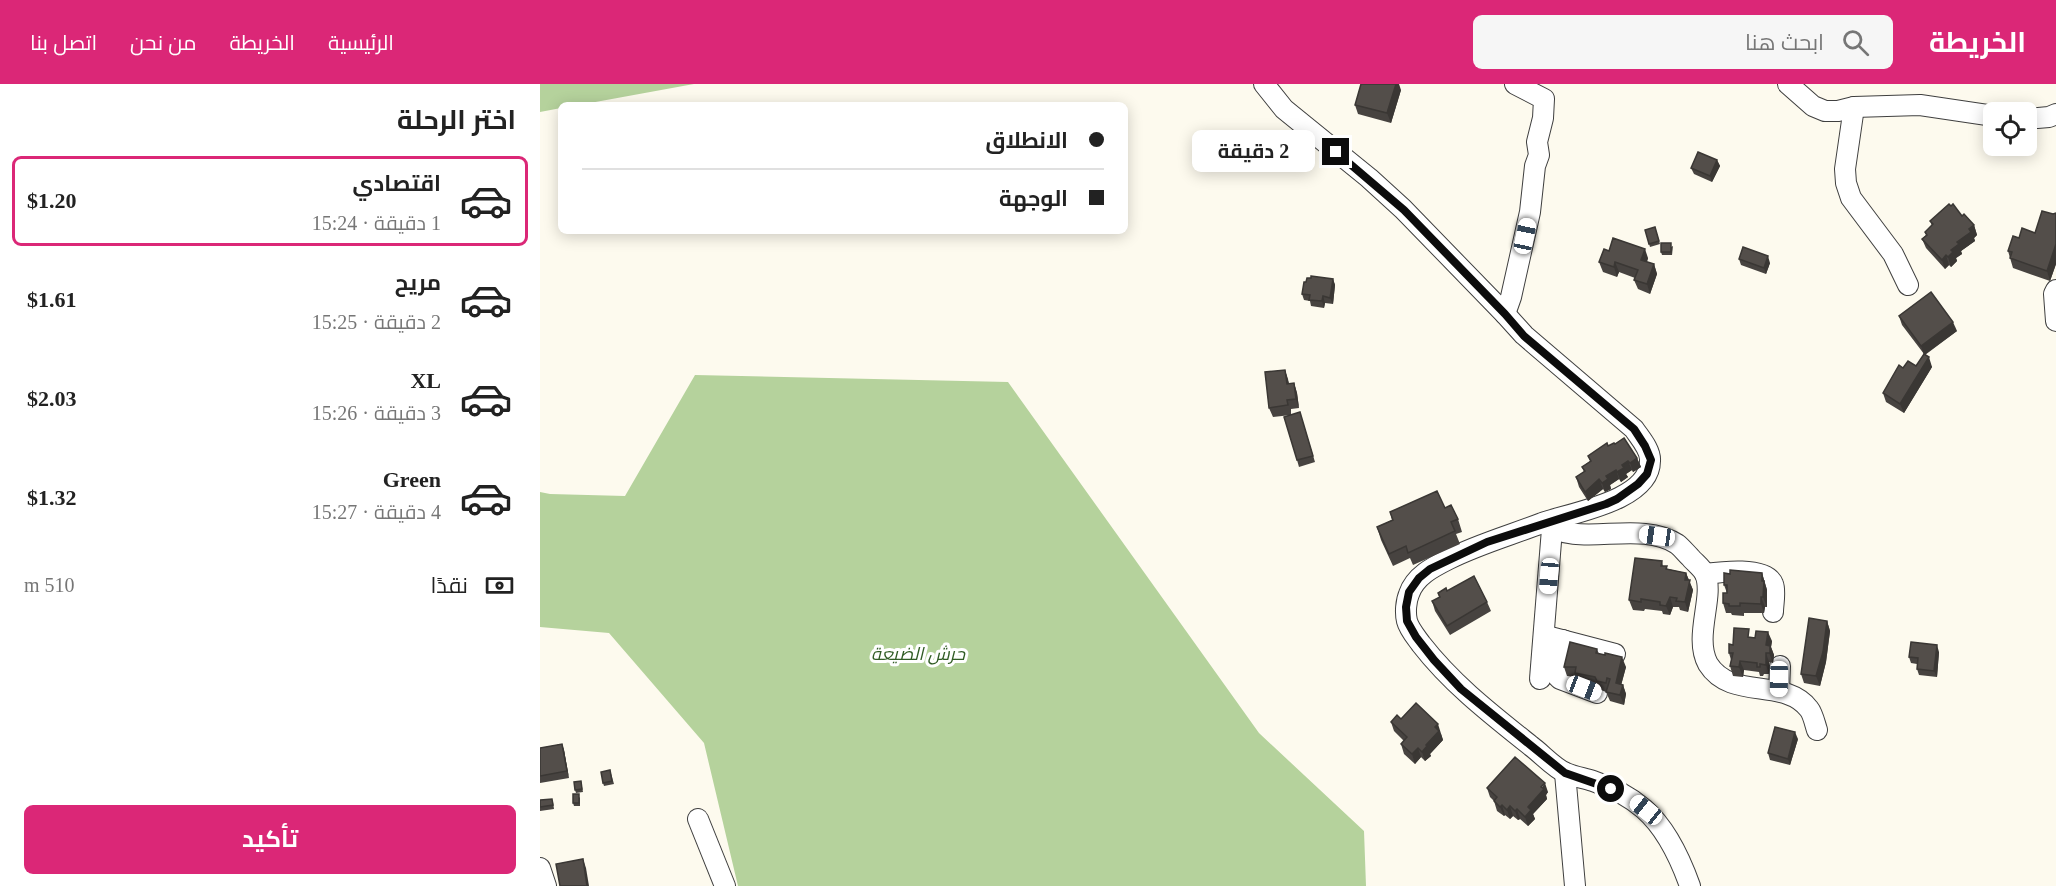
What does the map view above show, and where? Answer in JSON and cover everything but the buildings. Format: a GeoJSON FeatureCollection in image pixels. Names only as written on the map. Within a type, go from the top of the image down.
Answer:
{"type":"FeatureCollection","features":[{"type":"Feature","properties":{"kind":"street"},"geometry":{"type":"LineString","coordinates":[[1264,84],[1284,109],[1404,210],[1524,336],[1634,429],[1645,446],[1651,460],[1647,474],[1638,484],[1617,499],[1548,526],[1487,542],[1430,569],[1419,578],[1409,592],[1406,607],[1407,621],[1434,660],[1461,689],[1565,773],[1595,782],[1628,796],[1646,810],[1663,831],[1682,863],[1690,886]]}},
{"type":"Feature","properties":{"kind":"street"},"geometry":{"type":"LineString","coordinates":[[1505,314],[1530,212],[1535,166],[1539,155],[1537,142],[1544,118],[1544,99],[1515,84]]}},
{"type":"Feature","properties":{"kind":"street"},"geometry":{"type":"LineString","coordinates":[[1788,84],[1813,106],[1825,111],[1854,107],[1920,105],[1983,114]]}},
{"type":"Feature","properties":{"kind":"street"},"geometry":{"type":"LineString","coordinates":[[1854,107],[1845,169],[1846,183],[1851,198],[1893,254],[1908,285]]}},
{"type":"Feature","properties":{"kind":"street"},"geometry":{"type":"LineString","coordinates":[[2037,118],[2056,114]]}},
{"type":"Feature","properties":{"kind":"street"},"geometry":{"type":"LineString","coordinates":[[2056,290],[2056,321]]}},
{"type":"Feature","properties":{"kind":"street"},"geometry":{"type":"LineString","coordinates":[[1548,526],[1584,534],[1632,532],[1657,536],[1677,544],[1705,574],[1707,589],[1703,647],[1708,663],[1723,678],[1736,684],[1793,695],[1810,710],[1817,730]]}},
{"type":"Feature","properties":{"kind":"street"},"geometry":{"type":"LineString","coordinates":[[1548,526],[1556,675],[1560,679],[1597,693]]}},
{"type":"Feature","properties":{"kind":"street"},"geometry":{"type":"LineString","coordinates":[[1705,574],[1742,571],[1758,573],[1769,578],[1774,585],[1773,612]]}},
{"type":"Feature","properties":{"kind":"street"},"geometry":{"type":"LineString","coordinates":[[1554,638],[1615,654]]}},
{"type":"Feature","properties":{"kind":"street"},"geometry":{"type":"LineString","coordinates":[[1540,678],[1554,638]]}},
{"type":"Feature","properties":{"kind":"street"},"geometry":{"type":"LineString","coordinates":[[1779,691],[1780,666]]}},
{"type":"Feature","properties":{"kind":"street"},"geometry":{"type":"LineString","coordinates":[[1565,773],[1575,886]]}},
{"type":"Feature","properties":{"kind":"street"},"geometry":{"type":"LineString","coordinates":[[698,819],[724,886]]}},
{"type":"Feature","properties":{"kind":"street"},"geometry":{"type":"LineString","coordinates":[[540,868],[546,886]]}},
{"type":"Feature","properties":{"kind":"green space"},"geometry":{"type":"Polygon","coordinates":[[[540,84],[694,84],[595,102],[558,102],[558,109],[540,112],[540,84]]]}},
{"type":"Feature","properties":{"kind":"green space","name":"حرش الضيعة"},"geometry":{"type":"Polygon","coordinates":[[[695,375],[1008,382],[1259,733],[1364,831],[1366,886],[738,886],[704,743],[609,633],[540,627],[540,492],[625,496],[695,375]]]}},
{"type":"Feature","properties":{"kind":"route"},"geometry":{"type":"LineString","coordinates":[[1336,152],[1404,210],[1524,336],[1634,429],[1645,446],[1651,460],[1647,474],[1638,484],[1617,499],[1594,509],[1487,542],[1430,569],[1419,578],[1409,592],[1406,607],[1407,621],[1416,637],[1461,689],[1565,773],[1611,789]]}}]}
